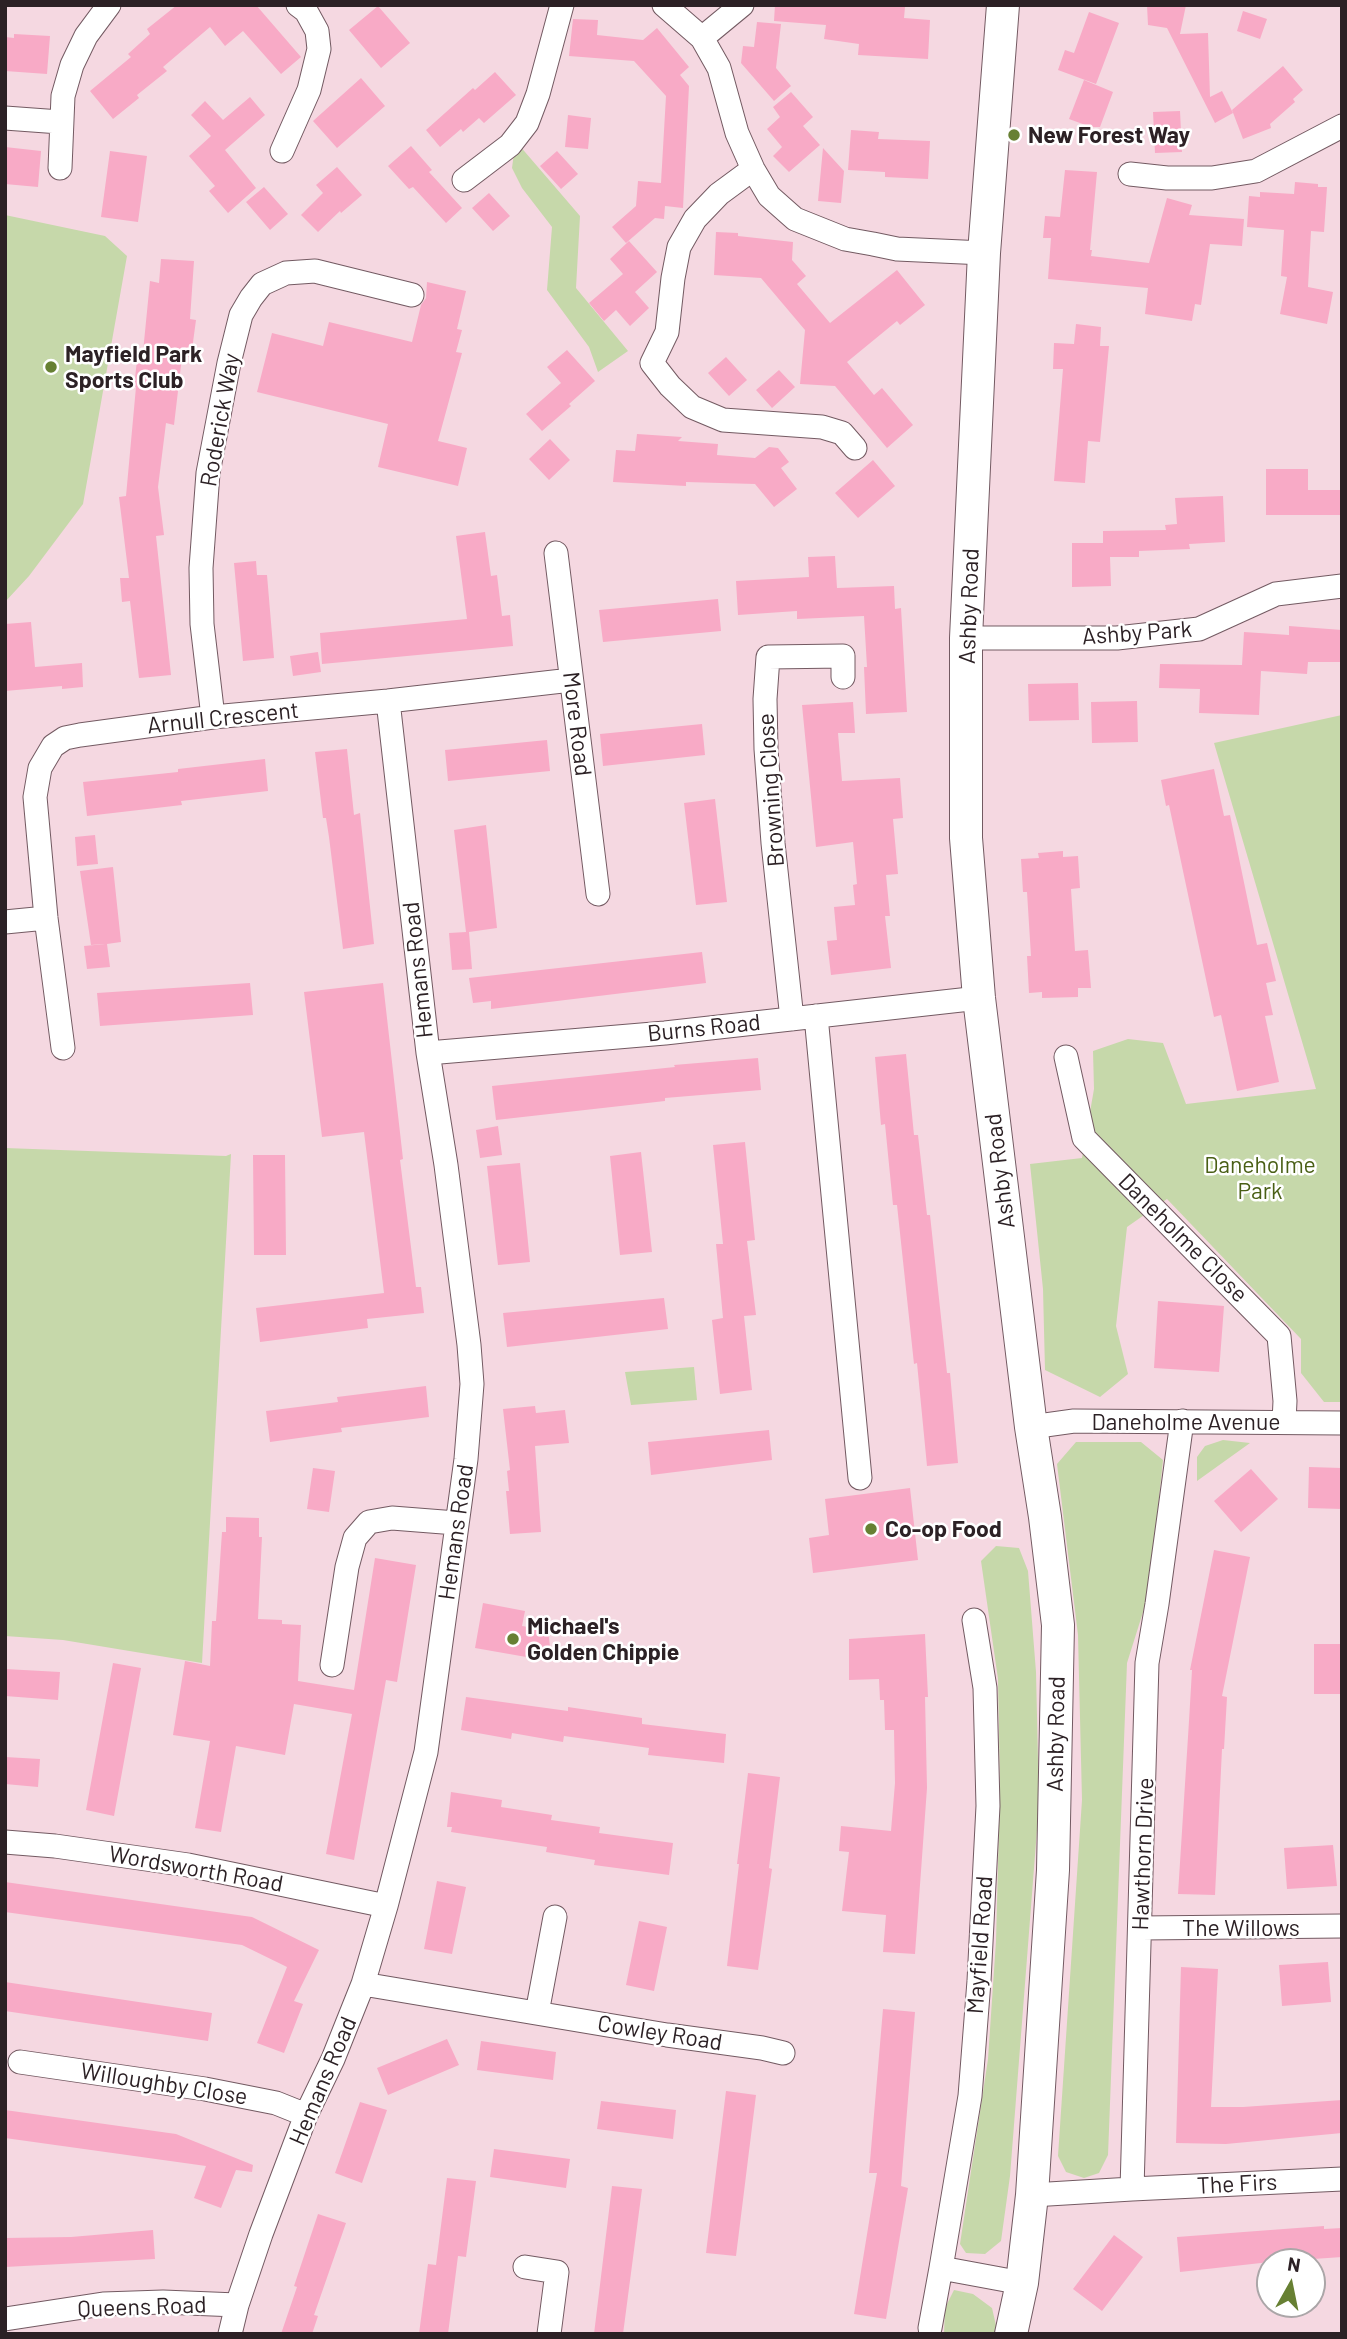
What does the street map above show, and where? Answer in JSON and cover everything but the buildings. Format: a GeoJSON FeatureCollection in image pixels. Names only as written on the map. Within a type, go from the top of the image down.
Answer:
{"type":"FeatureCollection","features":[{"type":"Feature","properties":{"kind":"street"},"geometry":{"type":"LineString","coordinates":[[60,168],[63,96],[72,65],[86,36],[109,5]]}},
{"type":"Feature","properties":{"kind":"street"},"geometry":{"type":"LineString","coordinates":[[282,151],[309,90],[318,49],[317,31],[306,11],[298,5]]}},
{"type":"Feature","properties":{"kind":"street"},"geometry":{"type":"LineString","coordinates":[[464,180],[510,145],[527,123],[538,94],[562,5]]}},
{"type":"Feature","properties":{"kind":"street"},"geometry":{"type":"LineString","coordinates":[[664,5],[702,38],[719,68],[737,133],[753,169],[769,196],[795,219],[845,239],[897,249],[984,253]]}},
{"type":"Feature","properties":{"kind":"street"},"geometry":{"type":"LineString","coordinates":[[702,38],[742,5]]}},
{"type":"Feature","properties":{"kind":"street","name":"Ashby Road"},"geometry":{"type":"LineString","coordinates":[[1003,5],[984,253],[967,638],[966,838],[979,998],[1058,1625],[1053,1870],[1032,2194],[1022,2283],[1011,2334]]}},
{"type":"Feature","properties":{"kind":"street"},"geometry":{"type":"LineString","coordinates":[[5,118],[60,122]]}},
{"type":"Feature","properties":{"kind":"street"},"geometry":{"type":"LineString","coordinates":[[1130,174],[1167,178],[1212,178],[1256,171],[1342,127]]}},
{"type":"Feature","properties":{"kind":"street"},"geometry":{"type":"LineString","coordinates":[[753,169],[719,194],[695,219],[679,247],[667,332],[652,363],[670,386],[692,407],[723,420],[822,427],[842,433],[855,448]]}},
{"type":"Feature","properties":{"kind":"street","name":"Roderick Way"},"geometry":{"type":"LineString","coordinates":[[213,717],[202,624],[201,568],[208,473],[241,315],[262,284],[286,273],[315,271],[412,295]]}},
{"type":"Feature","properties":{"kind":"street","name":"More Road"},"geometry":{"type":"LineString","coordinates":[[556,553],[598,894]]}},
{"type":"Feature","properties":{"kind":"street","name":"Ashby Park"},"geometry":{"type":"LineString","coordinates":[[967,638],[1117,638],[1199,629],[1276,594],[1342,586]]}},
{"type":"Feature","properties":{"kind":"street","name":"Browning Close"},"geometry":{"type":"LineString","coordinates":[[792,1019],[767,762],[765,699],[768,657],[843,656],[843,677]]}},
{"type":"Feature","properties":{"kind":"street","name":"Arnull Crescent"},"geometry":{"type":"LineString","coordinates":[[63,1048],[46,918],[35,797],[40,768],[53,746],[65,738],[80,734],[213,717],[571,680]]}},
{"type":"Feature","properties":{"kind":"street","name":"Hemans Road"},"geometry":{"type":"LineString","coordinates":[[230,2334],[261,2234],[306,2115],[333,2059],[363,1984],[386,1906],[426,1752],[466,1459],[471,1384],[469,1345],[428,1053],[388,701]]}},
{"type":"Feature","properties":{"kind":"street"},"geometry":{"type":"LineString","coordinates":[[5,922],[46,918]]}},
{"type":"Feature","properties":{"kind":"street","name":"Burns Road"},"geometry":{"type":"LineString","coordinates":[[428,1053],[665,1033],[979,998]]}},
{"type":"Feature","properties":{"kind":"street"},"geometry":{"type":"LineString","coordinates":[[816,1016],[860,1478]]}},
{"type":"Feature","properties":{"kind":"street","name":"Daneholme Close"},"geometry":{"type":"LineString","coordinates":[[1066,1057],[1084,1138],[1279,1336],[1285,1401],[1284,1422]]}},
{"type":"Feature","properties":{"kind":"street","name":"Daneholme Avenue"},"geometry":{"type":"LineString","coordinates":[[1031,1427],[1074,1421],[1342,1423]]}},
{"type":"Feature","properties":{"kind":"street","name":"Hawthorn Drive"},"geometry":{"type":"LineString","coordinates":[[1132,2189],[1147,1663],[1182,1421]]}},
{"type":"Feature","properties":{"kind":"street"},"geometry":{"type":"LineString","coordinates":[[332,1665],[347,1567],[355,1538],[369,1522],[392,1518],[456,1523]]}},
{"type":"Feature","properties":{"kind":"street","name":"Mayfield Road"},"geometry":{"type":"LineString","coordinates":[[930,2328],[970,2096],[979,1981],[988,1806],[985,1688],[974,1620]]}},
{"type":"Feature","properties":{"kind":"street","name":"Wordsworth Road"},"geometry":{"type":"LineString","coordinates":[[5,1842],[55,1846],[188,1865],[386,1906]]}},
{"type":"Feature","properties":{"kind":"street"},"geometry":{"type":"LineString","coordinates":[[537,2013],[555,1917]]}},
{"type":"Feature","properties":{"kind":"street","name":"The Willows"},"geometry":{"type":"LineString","coordinates":[[1141,1928],[1342,1926]]}},
{"type":"Feature","properties":{"kind":"street","name":"Cowley Road"},"geometry":{"type":"LineString","coordinates":[[363,1984],[783,2053]]}},
{"type":"Feature","properties":{"kind":"street","name":"Willoughby Close"},"geometry":{"type":"LineString","coordinates":[[20,2062],[229,2094],[276,2103],[306,2115]]}},
{"type":"Feature","properties":{"kind":"street","name":"The Firs"},"geometry":{"type":"LineString","coordinates":[[1132,2189],[1342,2179]]}},
{"type":"Feature","properties":{"kind":"street"},"geometry":{"type":"LineString","coordinates":[[1032,2194],[1132,2189]]}},
{"type":"Feature","properties":{"kind":"street"},"geometry":{"type":"LineString","coordinates":[[525,2267],[557,2272],[549,2334]]}},
{"type":"Feature","properties":{"kind":"street"},"geometry":{"type":"LineString","coordinates":[[941,2268],[1022,2283]]}},
{"type":"Feature","properties":{"kind":"street","name":"Queens Road"},"geometry":{"type":"LineString","coordinates":[[5,2319],[103,2304],[237,2305]]}},
{"type":"Feature","properties":{"kind":"green space"},"geometry":{"type":"Polygon","coordinates":[[[519,145],[580,216],[576,288],[628,351],[598,372],[589,347],[547,290],[552,227],[522,188],[512,168],[514,153],[519,145]]]}},
{"type":"Feature","properties":{"kind":"green space","name":"Mayfield Park Sports Club"},"geometry":{"type":"Polygon","coordinates":[[[5,215],[105,236],[127,256],[83,504],[29,576],[5,602],[5,215]]]}},
{"type":"Feature","properties":{"kind":"green space","name":"Daneholme Park"},"geometry":{"type":"Polygon","coordinates":[[[1342,715],[1342,1402],[1324,1402],[1301,1373],[1301,1339],[1167,1199],[1127,1227],[1116,1326],[1128,1374],[1100,1397],[1045,1370],[1043,1289],[1030,1164],[1082,1158],[1094,1089],[1093,1051],[1128,1039],[1163,1043],[1186,1104],[1316,1089],[1214,743],[1342,715]]]}},
{"type":"Feature","properties":{"kind":"green space"},"geometry":{"type":"Polygon","coordinates":[[[5,1148],[226,1156],[231,1154],[202,1663],[63,1640],[5,1636],[5,1148]]]}},
{"type":"Feature","properties":{"kind":"green space"},"geometry":{"type":"Polygon","coordinates":[[[694,1367],[697,1400],[631,1405],[625,1372],[694,1367]]]}},
{"type":"Feature","properties":{"kind":"green space"},"geometry":{"type":"Polygon","coordinates":[[[1223,1440],[1250,1443],[1197,1481],[1197,1457],[1205,1446],[1223,1440]]]}},
{"type":"Feature","properties":{"kind":"green space"},"geometry":{"type":"Polygon","coordinates":[[[1076,1442],[1141,1442],[1163,1460],[1149,1593],[1127,1663],[1108,2155],[1099,2173],[1084,2178],[1066,2172],[1058,2156],[1082,1800],[1078,1635],[1057,1464],[1076,1442]]]}},
{"type":"Feature","properties":{"kind":"green space"},"geometry":{"type":"Polygon","coordinates":[[[996,1546],[1019,1548],[1028,1571],[1036,1672],[1039,1804],[1010,2176],[1001,2241],[985,2254],[966,2253],[960,2244],[988,2059],[996,1941],[1000,1787],[998,1679],[981,1561],[996,1546]]]}},
{"type":"Feature","properties":{"kind":"green space"},"geometry":{"type":"Polygon","coordinates":[[[954,2290],[973,2294],[992,2308],[998,2334],[944,2334],[945,2308],[954,2290]]]}},
{"type":"Feature","properties":{"kind":"place","name":"New Forest Way"},"geometry":{"type":"Point","coordinates":[1014,135]}},
{"type":"Feature","properties":{"kind":"place","name":"Mayfield Park Sports Club"},"geometry":{"type":"Point","coordinates":[51,367]}},
{"type":"Feature","properties":{"kind":"place","name":"Co-op Food"},"geometry":{"type":"Point","coordinates":[871,1529]}},
{"type":"Feature","properties":{"kind":"place","name":"Michael's Golden Chippie"},"geometry":{"type":"Point","coordinates":[513,1639]}}]}
